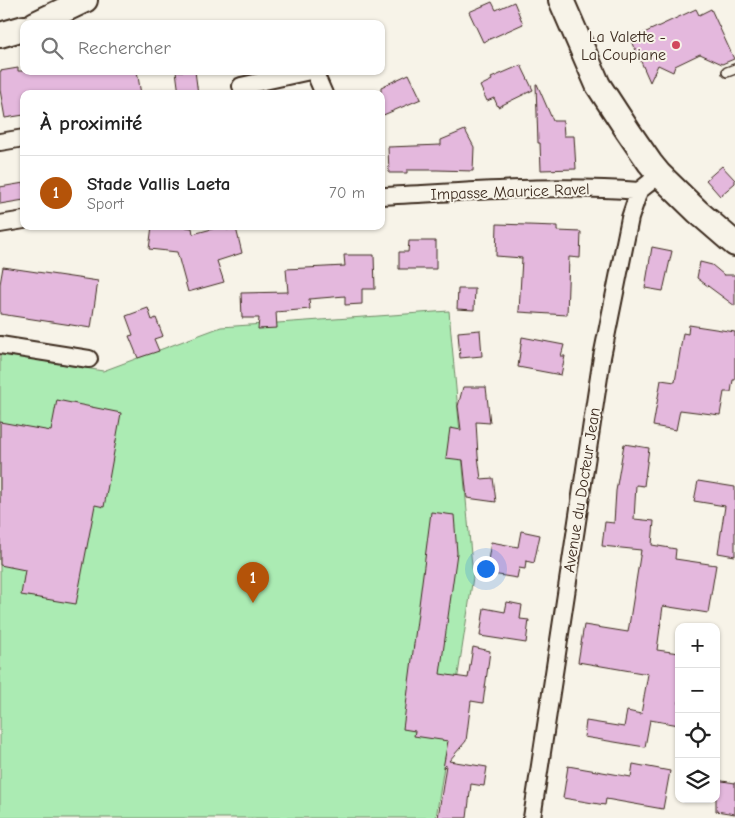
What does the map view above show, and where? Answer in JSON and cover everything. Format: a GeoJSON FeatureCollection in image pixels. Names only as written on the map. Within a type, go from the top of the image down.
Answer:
{"type":"FeatureCollection","features":[{"type":"Feature","properties":{"kind":"main road"},"geometry":{"type":"LineString","coordinates":[[43,20],[85,0]]}},
{"type":"Feature","properties":{"kind":"main road"},"geometry":{"type":"LineString","coordinates":[[561,0],[598,85],[650,163],[698,212],[735,244]]}},
{"type":"Feature","properties":{"kind":"main road"},"geometry":{"type":"LineString","coordinates":[[0,35],[20,29]]}},
{"type":"Feature","properties":{"kind":"street"},"geometry":{"type":"LineString","coordinates":[[241,86],[292,75]]}},
{"type":"Feature","properties":{"kind":"street"},"geometry":{"type":"LineString","coordinates":[[316,75],[322,90]]}},
{"type":"Feature","properties":{"kind":"street"},"geometry":{"type":"LineString","coordinates":[[0,142],[20,139]]}},
{"type":"Feature","properties":{"kind":"street"},"geometry":{"type":"LineString","coordinates":[[639,191],[659,174]]}},
{"type":"Feature","properties":{"kind":"street","name":"Impasse Maurice Ravel"},"geometry":{"type":"LineString","coordinates":[[385,196],[544,188],[608,188],[639,191]]}},
{"type":"Feature","properties":{"kind":"street","name":"Avenue du Docteur Jean"},"geometry":{"type":"LineString","coordinates":[[532,818],[602,357],[630,218],[639,191]]}},
{"type":"Feature","properties":{"kind":"street"},"geometry":{"type":"LineString","coordinates":[[0,224],[20,221]]}},
{"type":"Feature","properties":{"kind":"street"},"geometry":{"type":"LineString","coordinates":[[0,345],[89,359]]}},
{"type":"Feature","properties":{"kind":"green space"},"geometry":{"type":"Polygon","coordinates":[[[449,311],[473,577],[436,818],[0,818],[0,354],[103,371],[221,327],[449,311]]]}},
{"type":"Feature","properties":{"kind":"building"},"geometry":{"type":"Polygon","coordinates":[[[492,2],[496,10],[514,2],[523,24],[483,42],[469,12],[492,2]]]}},
{"type":"Feature","properties":{"kind":"building"},"geometry":{"type":"Polygon","coordinates":[[[696,9],[699,15],[711,9],[734,59],[722,64],[700,54],[675,66],[673,72],[658,65],[650,82],[631,39],[696,9]]]}},
{"type":"Feature","properties":{"kind":"building"},"geometry":{"type":"Polygon","coordinates":[[[521,65],[533,90],[498,107],[494,98],[487,101],[480,86],[492,80],[491,78],[521,65]]]}},
{"type":"Feature","properties":{"kind":"building"},"geometry":{"type":"Polygon","coordinates":[[[18,68],[20,75],[138,75],[140,90],[20,90],[20,116],[5,118],[0,90],[0,71],[18,68]]]}},
{"type":"Feature","properties":{"kind":"building"},"geometry":{"type":"Polygon","coordinates":[[[409,74],[421,99],[385,114],[385,90],[381,90],[381,87],[409,74]]]}},
{"type":"Feature","properties":{"kind":"building"},"geometry":{"type":"Polygon","coordinates":[[[177,75],[196,75],[197,90],[178,90],[177,75]]]}},
{"type":"Feature","properties":{"kind":"building"},"geometry":{"type":"Polygon","coordinates":[[[536,84],[553,121],[563,121],[564,136],[574,136],[576,169],[541,170],[536,84]]]}},
{"type":"Feature","properties":{"kind":"building"},"geometry":{"type":"Polygon","coordinates":[[[465,130],[474,147],[473,171],[407,170],[407,173],[389,173],[388,147],[441,145],[441,140],[465,130]]]}},
{"type":"Feature","properties":{"kind":"building"},"geometry":{"type":"Polygon","coordinates":[[[722,166],[735,180],[735,183],[720,196],[706,180],[722,166]]]}},
{"type":"Feature","properties":{"kind":"building"},"geometry":{"type":"Polygon","coordinates":[[[20,184],[20,201],[0,204],[0,187],[20,184]]]}},
{"type":"Feature","properties":{"kind":"building"},"geometry":{"type":"Polygon","coordinates":[[[497,224],[557,226],[557,231],[581,232],[580,258],[569,257],[567,315],[519,312],[522,258],[496,256],[497,224]]]}},
{"type":"Feature","properties":{"kind":"building"},"geometry":{"type":"Polygon","coordinates":[[[151,230],[192,230],[193,234],[208,230],[236,230],[242,253],[217,261],[224,282],[188,292],[177,252],[149,249],[151,230]]]}},
{"type":"Feature","properties":{"kind":"building"},"geometry":{"type":"Polygon","coordinates":[[[409,241],[436,241],[436,269],[399,269],[399,252],[408,252],[409,241]]]}},
{"type":"Feature","properties":{"kind":"building"},"geometry":{"type":"Polygon","coordinates":[[[652,247],[672,251],[663,291],[645,288],[652,247]]]}},
{"type":"Feature","properties":{"kind":"building"},"geometry":{"type":"Polygon","coordinates":[[[344,255],[374,255],[375,289],[362,289],[362,304],[345,305],[345,296],[309,299],[310,309],[276,312],[277,328],[258,329],[259,318],[242,318],[241,293],[288,292],[286,269],[345,266],[344,255]]]}},
{"type":"Feature","properties":{"kind":"building"},"geometry":{"type":"Polygon","coordinates":[[[700,262],[712,265],[724,275],[735,275],[735,306],[697,278],[700,262]]]}},
{"type":"Feature","properties":{"kind":"building"},"geometry":{"type":"Polygon","coordinates":[[[3,267],[98,281],[91,328],[0,314],[0,284],[3,267]]]}},
{"type":"Feature","properties":{"kind":"building"},"geometry":{"type":"Polygon","coordinates":[[[458,289],[475,289],[474,310],[457,309],[458,289]]]}},
{"type":"Feature","properties":{"kind":"building"},"geometry":{"type":"Polygon","coordinates":[[[148,308],[152,320],[156,318],[163,336],[154,339],[159,351],[138,358],[129,336],[133,335],[126,316],[148,308]]]}},
{"type":"Feature","properties":{"kind":"building"},"geometry":{"type":"Polygon","coordinates":[[[689,325],[735,332],[735,380],[733,380],[731,392],[724,392],[720,415],[680,410],[676,430],[653,426],[661,380],[675,382],[683,333],[688,334],[689,325]]]}},
{"type":"Feature","properties":{"kind":"building"},"geometry":{"type":"Polygon","coordinates":[[[480,330],[482,356],[460,358],[458,332],[480,330]]]}},
{"type":"Feature","properties":{"kind":"building"},"geometry":{"type":"Polygon","coordinates":[[[522,337],[564,345],[561,356],[565,356],[561,375],[518,367],[522,337]]]}},
{"type":"Feature","properties":{"kind":"building"},"geometry":{"type":"Polygon","coordinates":[[[463,387],[486,387],[490,423],[476,422],[478,456],[481,479],[493,478],[496,502],[467,498],[463,460],[446,458],[450,428],[461,430],[458,406],[463,387]]]}},
{"type":"Feature","properties":{"kind":"building"},"geometry":{"type":"Polygon","coordinates":[[[57,400],[121,413],[104,507],[95,505],[76,604],[21,595],[25,570],[0,565],[0,422],[51,431],[57,400]]]}},
{"type":"Feature","properties":{"kind":"building"},"geometry":{"type":"Polygon","coordinates":[[[624,444],[649,448],[644,486],[636,485],[634,519],[654,521],[652,545],[676,549],[675,559],[716,565],[708,613],[663,606],[657,650],[675,652],[675,724],[650,720],[645,747],[584,737],[586,721],[624,727],[627,711],[641,714],[648,674],[578,662],[584,625],[628,632],[641,550],[602,546],[605,522],[614,523],[616,491],[624,444]]]}},
{"type":"Feature","properties":{"kind":"building"},"geometry":{"type":"Polygon","coordinates":[[[698,481],[735,487],[735,556],[718,553],[725,506],[694,501],[698,481]]]}},
{"type":"Feature","properties":{"kind":"building"},"geometry":{"type":"Polygon","coordinates":[[[431,512],[454,515],[457,553],[440,674],[468,678],[473,647],[490,651],[483,703],[471,701],[466,741],[449,761],[487,767],[484,786],[471,784],[467,818],[438,818],[448,741],[414,736],[415,731],[403,729],[431,512]]]}},
{"type":"Feature","properties":{"kind":"building"},"geometry":{"type":"Polygon","coordinates":[[[521,531],[540,535],[534,563],[526,561],[525,569],[519,568],[517,578],[486,573],[491,542],[518,547],[521,531]]]}},
{"type":"Feature","properties":{"kind":"building"},"geometry":{"type":"Polygon","coordinates":[[[507,602],[522,605],[520,619],[529,620],[526,643],[480,636],[484,608],[505,612],[507,602]]]}},
{"type":"Feature","properties":{"kind":"building"},"geometry":{"type":"Polygon","coordinates":[[[633,764],[670,771],[663,809],[606,799],[605,805],[563,798],[568,766],[631,777],[633,764]]]}},
{"type":"Feature","properties":{"kind":"building"},"geometry":{"type":"Polygon","coordinates":[[[720,781],[735,783],[735,814],[716,811],[716,803],[720,803],[720,781]]]}},
{"type":"Feature","properties":{"kind":"place","name":"La Valette - La Coupiane"},"geometry":{"type":"Point","coordinates":[676,45]}},
{"type":"Feature","properties":{"kind":"place","name":"Stade Vallis Laeta"},"geometry":{"type":"Point","coordinates":[253,603]}}]}
